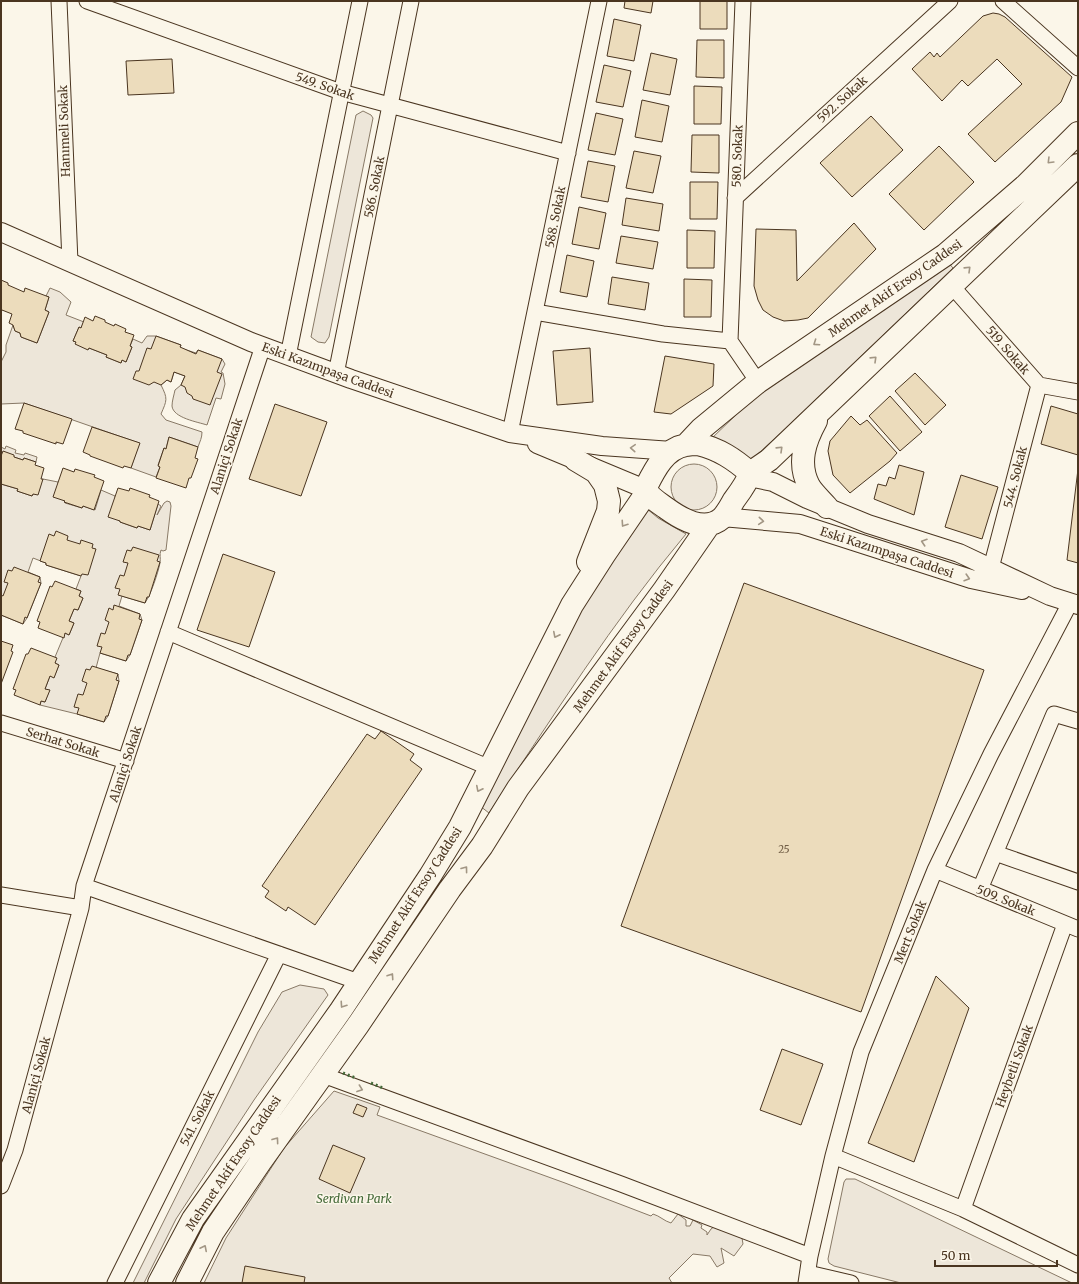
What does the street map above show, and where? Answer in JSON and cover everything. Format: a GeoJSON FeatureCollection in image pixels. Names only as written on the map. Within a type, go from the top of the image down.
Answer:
{"type":"FeatureCollection","features":[{"type":"Feature","properties":{"kind":"main road","name":"Mehmet Akif Ersoy Caddesi"},"geometry":{"type":"LineString","coordinates":[[679,448],[758,382],[945,255],[1026,185],[1078,133]]}},
{"type":"Feature","properties":{"kind":"main road","name":"Mehmet Akif Ersoy Caddesi"},"geometry":{"type":"LineString","coordinates":[[749,475],[769,460],[1078,165]]}},
{"type":"Feature","properties":{"kind":"main road"},"geometry":{"type":"LineString","coordinates":[[824,408],[806,439],[803,456],[804,472],[809,486],[827,507]]}},
{"type":"Feature","properties":{"kind":"main road"},"geometry":{"type":"LineString","coordinates":[[698,444],[711,447],[724,453],[737,461],[749,475],[744,486],[716,521],[688,521],[674,514],[646,491],[651,477],[664,458],[679,448],[698,444]]}},
{"type":"Feature","properties":{"kind":"main road"},"geometry":{"type":"LineString","coordinates":[[572,605],[608,511],[609,501],[605,485],[596,472],[576,460]]}},
{"type":"Feature","properties":{"kind":"main road","name":"Mehmet Akif Ersoy Caddesi"},"geometry":{"type":"LineString","coordinates":[[159,1283],[193,1219],[359,982],[430,876],[460,828],[572,605],[646,491]]}},
{"type":"Feature","properties":{"kind":"main road","name":"Mehmet Akif Ersoy Caddesi"},"geometry":{"type":"LineString","coordinates":[[187,1283],[213,1232],[261,1161],[323,1075],[450,889],[482,846],[518,788],[716,521]]}},
{"type":"Feature","properties":{"kind":"street","name":"Hanımeli Sokak"},"geometry":{"type":"LineString","coordinates":[[59,1],[70,262]]}},
{"type":"Feature","properties":{"kind":"street","name":"549. Sokak"},"geometry":{"type":"LineString","coordinates":[[87,1],[341,92],[568,153]]}},
{"type":"Feature","properties":{"kind":"street"},"geometry":{"type":"LineString","coordinates":[[288,356],[360,1]]}},
{"type":"Feature","properties":{"kind":"street","name":"586. Sokak"},"geometry":{"type":"LineString","coordinates":[[336,374],[411,1]]}},
{"type":"Feature","properties":{"kind":"street","name":"588. Sokak"},"geometry":{"type":"LineString","coordinates":[[510,433],[599,1]]}},
{"type":"Feature","properties":{"kind":"street","name":"580. Sokak"},"geometry":{"type":"LineString","coordinates":[[730,341],[743,1]]}},
{"type":"Feature","properties":{"kind":"street","name":"592. Sokak"},"geometry":{"type":"LineString","coordinates":[[735,198],[950,1]]}},
{"type":"Feature","properties":{"kind":"street"},"geometry":{"type":"LineString","coordinates":[[1003,1],[1078,68]]}},
{"type":"Feature","properties":{"kind":"street","name":"Eski Kazımpaşa Caddesi"},"geometry":{"type":"LineString","coordinates":[[1,232],[288,356],[336,374],[510,433],[602,446],[679,448]]}},
{"type":"Feature","properties":{"kind":"street","name":"519. Sokak"},"geometry":{"type":"LineString","coordinates":[[951,285],[1039,385],[1078,392]]}},
{"type":"Feature","properties":{"kind":"street"},"geometry":{"type":"LineString","coordinates":[[535,312],[663,334],[730,341],[758,382]]}},
{"type":"Feature","properties":{"kind":"street","name":"Alaniçi Sokak"},"geometry":{"type":"LineString","coordinates":[[1,1186],[15,1150],[81,908],[84,886],[263,346]]}},
{"type":"Feature","properties":{"kind":"street","name":"544. Sokak"},"geometry":{"type":"LineString","coordinates":[[992,568],[1039,385]]}},
{"type":"Feature","properties":{"kind":"street"},"geometry":{"type":"LineString","coordinates":[[510,433],[646,491]]}},
{"type":"Feature","properties":{"kind":"street","name":"Eski Kazımpaşa Caddesi"},"geometry":{"type":"LineString","coordinates":[[749,475],[773,482],[807,499],[868,524],[959,553],[1050,596]]}},
{"type":"Feature","properties":{"kind":"street","name":"Eski Kazımpaşa Caddesi"},"geometry":{"type":"LineString","coordinates":[[716,521],[800,524],[971,579],[1050,596],[1074,604]]}},
{"type":"Feature","properties":{"kind":"street","name":"Mert Sokak"},"geometry":{"type":"LineString","coordinates":[[807,1278],[810,1256],[833,1156],[861,1052],[934,870],[991,754],[1074,604]]}},
{"type":"Feature","properties":{"kind":"street"},"geometry":{"type":"LineString","coordinates":[[168,632],[490,768]]}},
{"type":"Feature","properties":{"kind":"street"},"geometry":{"type":"LineString","coordinates":[[980,889],[1054,714],[1078,720]]}},
{"type":"Feature","properties":{"kind":"street","name":"Serhat Sokak"},"geometry":{"type":"LineString","coordinates":[[1,723],[126,761]]}},
{"type":"Feature","properties":{"kind":"street"},"geometry":{"type":"LineString","coordinates":[[995,853],[1078,882]]}},
{"type":"Feature","properties":{"kind":"street","name":"509. Sokak"},"geometry":{"type":"LineString","coordinates":[[934,870],[1071,926]]}},
{"type":"Feature","properties":{"kind":"street"},"geometry":{"type":"LineString","coordinates":[[84,886],[359,982]]}},
{"type":"Feature","properties":{"kind":"street"},"geometry":{"type":"LineString","coordinates":[[1,895],[81,908]]}},
{"type":"Feature","properties":{"kind":"street","name":"Heybetli Sokak"},"geometry":{"type":"LineString","coordinates":[[963,1209],[1071,926]]}},
{"type":"Feature","properties":{"kind":"street","name":"541. Sokak"},"geometry":{"type":"LineString","coordinates":[[115,1283],[280,954]]}},
{"type":"Feature","properties":{"kind":"street"},"geometry":{"type":"LineString","coordinates":[[323,1075],[621,1184],[810,1256]]}},
{"type":"Feature","properties":{"kind":"street"},"geometry":{"type":"LineString","coordinates":[[833,1156],[963,1209],[1078,1265]]}},
{"type":"Feature","properties":{"kind":"street"},"geometry":{"type":"LineString","coordinates":[[807,1278],[851,1283]]}},
{"type":"Feature","properties":{"kind":"green space"},"geometry":{"type":"Polygon","coordinates":[[[363,111],[371,115],[373,118],[329,337],[325,343],[318,342],[311,337],[356,115],[363,111]]]}},
{"type":"Feature","properties":{"kind":"green space"},"geometry":{"type":"Polygon","coordinates":[[[946,260],[953,268],[751,460],[710,440],[739,412],[763,392],[946,260]]]}},
{"type":"Feature","properties":{"kind":"green space"},"geometry":{"type":"Polygon","coordinates":[[[50,288],[60,292],[71,302],[66,315],[84,322],[81,328],[79,327],[73,341],[76,342],[76,344],[88,349],[89,348],[107,355],[106,357],[121,363],[122,360],[126,362],[132,347],[130,346],[133,339],[142,343],[147,336],[156,336],[181,345],[180,348],[196,353],[198,350],[222,359],[225,364],[221,372],[223,373],[225,384],[221,399],[216,398],[207,425],[186,419],[173,410],[172,404],[175,390],[181,385],[185,376],[174,372],[171,382],[167,380],[161,385],[165,393],[166,400],[161,414],[166,420],[202,432],[198,447],[169,437],[166,449],[164,448],[158,465],[160,467],[156,477],[131,468],[139,443],[24,403],[1,404],[1,362],[6,352],[6,345],[13,325],[15,331],[20,333],[21,337],[37,343],[49,312],[45,310],[49,297],[46,296],[50,288]]]}},
{"type":"Feature","properties":{"kind":"green space"},"geometry":{"type":"Polygon","coordinates":[[[6,446],[16,450],[15,453],[24,455],[25,453],[37,457],[36,462],[24,458],[23,460],[14,457],[1,456],[1,447],[5,449],[6,446]]]}},
{"type":"Feature","properties":{"kind":"green space"},"geometry":{"type":"Polygon","coordinates":[[[689,464],[699,464],[707,468],[713,474],[717,482],[717,492],[713,500],[707,506],[699,510],[689,510],[681,506],[675,500],[671,492],[671,482],[675,474],[681,468],[689,464]]]}},
{"type":"Feature","properties":{"kind":"green space"},"geometry":{"type":"Polygon","coordinates":[[[43,479],[58,482],[65,503],[82,508],[83,506],[95,510],[101,490],[115,496],[120,522],[137,528],[138,526],[150,530],[158,504],[161,506],[157,515],[164,503],[167,501],[170,502],[171,506],[166,550],[161,550],[158,572],[152,589],[145,603],[122,596],[119,606],[140,614],[142,620],[130,655],[126,661],[100,653],[96,668],[118,674],[119,681],[108,716],[104,722],[40,705],[41,701],[45,702],[49,691],[45,689],[50,676],[54,677],[59,665],[55,663],[55,657],[65,633],[69,635],[74,623],[69,621],[74,609],[78,610],[83,598],[79,596],[81,591],[76,589],[81,576],[46,565],[46,563],[33,558],[28,572],[40,577],[41,583],[27,618],[23,624],[1,615],[1,484],[18,489],[17,491],[32,496],[43,479]]]}},
{"type":"Feature","properties":{"kind":"green space"},"geometry":{"type":"Polygon","coordinates":[[[646,508],[658,518],[686,534],[608,635],[489,813],[480,806],[550,656],[646,508]]]}},
{"type":"Feature","properties":{"kind":"green space"},"geometry":{"type":"Polygon","coordinates":[[[300,985],[324,989],[328,995],[254,1100],[176,1219],[144,1283],[133,1283],[258,1032],[282,992],[300,985]]]}},
{"type":"Feature","properties":{"kind":"green space","name":"Serdivan Park"},"geometry":{"type":"Polygon","coordinates":[[[334,1091],[380,1107],[377,1115],[565,1183],[651,1216],[653,1214],[671,1223],[678,1214],[686,1220],[686,1226],[690,1226],[693,1220],[702,1225],[701,1228],[707,1232],[707,1235],[711,1229],[719,1223],[741,1232],[743,1244],[734,1256],[721,1248],[724,1263],[717,1267],[710,1256],[693,1254],[669,1278],[672,1283],[204,1283],[226,1238],[284,1148],[334,1091]]]}},
{"type":"Feature","properties":{"kind":"green space"},"geometry":{"type":"Polygon","coordinates":[[[846,1179],[855,1179],[1072,1283],[901,1283],[834,1266],[829,1263],[828,1259],[844,1182],[846,1179]]]}},
{"type":"Feature","properties":{"kind":"building"},"geometry":{"type":"Polygon","coordinates":[[[625,1],[653,1],[651,13],[624,8],[625,1]]]}},
{"type":"Feature","properties":{"kind":"building"},"geometry":{"type":"Polygon","coordinates":[[[700,1],[727,1],[727,29],[700,29],[700,1]]]}},
{"type":"Feature","properties":{"kind":"building"},"geometry":{"type":"Polygon","coordinates":[[[993,13],[1005,17],[1072,77],[1061,102],[995,162],[968,134],[1022,84],[997,59],[968,86],[962,80],[942,101],[912,69],[930,52],[934,57],[937,53],[940,57],[983,16],[993,13]]]}},
{"type":"Feature","properties":{"kind":"building"},"geometry":{"type":"Polygon","coordinates":[[[614,19],[641,25],[634,61],[607,56],[614,19]]]}},
{"type":"Feature","properties":{"kind":"building"},"geometry":{"type":"Polygon","coordinates":[[[697,40],[724,40],[724,78],[696,77],[697,40]]]}},
{"type":"Feature","properties":{"kind":"building"},"geometry":{"type":"Polygon","coordinates":[[[651,53],[677,59],[670,95],[643,90],[651,53]]]}},
{"type":"Feature","properties":{"kind":"building"},"geometry":{"type":"Polygon","coordinates":[[[172,59],[174,93],[128,95],[126,61],[172,59]]]}},
{"type":"Feature","properties":{"kind":"building"},"geometry":{"type":"Polygon","coordinates":[[[604,65],[631,71],[623,107],[596,102],[604,65]]]}},
{"type":"Feature","properties":{"kind":"building"},"geometry":{"type":"Polygon","coordinates":[[[694,86],[722,87],[721,124],[694,124],[694,86]]]}},
{"type":"Feature","properties":{"kind":"building"},"geometry":{"type":"Polygon","coordinates":[[[642,100],[669,106],[662,142],[635,137],[642,100]]]}},
{"type":"Feature","properties":{"kind":"building"},"geometry":{"type":"Polygon","coordinates":[[[596,113],[623,119],[615,155],[588,150],[596,113]]]}},
{"type":"Feature","properties":{"kind":"building"},"geometry":{"type":"Polygon","coordinates":[[[871,116],[903,150],[852,197],[820,163],[871,116]]]}},
{"type":"Feature","properties":{"kind":"building"},"geometry":{"type":"Polygon","coordinates":[[[692,135],[719,135],[719,173],[691,172],[692,135]]]}},
{"type":"Feature","properties":{"kind":"building"},"geometry":{"type":"Polygon","coordinates":[[[939,146],[974,182],[924,230],[889,194],[939,146]]]}},
{"type":"Feature","properties":{"kind":"building"},"geometry":{"type":"Polygon","coordinates":[[[634,151],[661,156],[653,193],[626,188],[634,151]]]}},
{"type":"Feature","properties":{"kind":"building"},"geometry":{"type":"Polygon","coordinates":[[[588,161],[615,166],[608,202],[581,197],[588,161]]]}},
{"type":"Feature","properties":{"kind":"building"},"geometry":{"type":"Polygon","coordinates":[[[690,182],[718,182],[717,219],[690,219],[690,182]]]}},
{"type":"Feature","properties":{"kind":"building"},"geometry":{"type":"Polygon","coordinates":[[[626,198],[663,204],[659,231],[622,225],[626,198]]]}},
{"type":"Feature","properties":{"kind":"building"},"geometry":{"type":"Polygon","coordinates":[[[579,207],[606,213],[599,249],[572,244],[579,207]]]}},
{"type":"Feature","properties":{"kind":"building"},"geometry":{"type":"Polygon","coordinates":[[[854,223],[876,249],[808,318],[784,321],[773,317],[763,310],[754,286],[756,229],[796,230],[797,281],[854,223]]]}},
{"type":"Feature","properties":{"kind":"building"},"geometry":{"type":"Polygon","coordinates":[[[687,230],[715,231],[714,268],[687,268],[687,230]]]}},
{"type":"Feature","properties":{"kind":"building"},"geometry":{"type":"Polygon","coordinates":[[[621,236],[658,242],[653,269],[616,263],[621,236]]]}},
{"type":"Feature","properties":{"kind":"building"},"geometry":{"type":"Polygon","coordinates":[[[567,255],[594,261],[587,297],[560,292],[567,255]]]}},
{"type":"Feature","properties":{"kind":"building"},"geometry":{"type":"Polygon","coordinates":[[[612,277],[649,283],[645,310],[608,304],[612,277]]]}},
{"type":"Feature","properties":{"kind":"building"},"geometry":{"type":"Polygon","coordinates":[[[684,279],[712,280],[711,317],[684,317],[684,279]]]}},
{"type":"Feature","properties":{"kind":"building"},"geometry":{"type":"Polygon","coordinates":[[[1,280],[24,292],[25,288],[49,297],[45,310],[49,312],[37,343],[21,337],[20,333],[15,331],[13,325],[9,323],[12,314],[2,310],[1,312],[1,280]]]}},
{"type":"Feature","properties":{"kind":"building"},"geometry":{"type":"Polygon","coordinates":[[[95,316],[114,326],[115,324],[126,329],[125,332],[134,335],[130,346],[132,347],[126,362],[122,360],[121,363],[106,357],[107,355],[89,348],[88,350],[75,344],[76,342],[73,341],[79,327],[81,328],[85,317],[93,321],[95,316]]]}},
{"type":"Feature","properties":{"kind":"building"},"geometry":{"type":"Polygon","coordinates":[[[156,336],[181,345],[180,347],[196,354],[198,350],[222,359],[217,372],[222,374],[210,405],[193,399],[192,396],[187,393],[185,387],[181,385],[185,376],[174,372],[171,382],[167,380],[161,385],[154,382],[149,385],[133,379],[136,371],[139,371],[147,348],[151,349],[156,336]]]}},
{"type":"Feature","properties":{"kind":"building"},"geometry":{"type":"Polygon","coordinates":[[[590,348],[593,402],[557,405],[553,351],[590,348]]]}},
{"type":"Feature","properties":{"kind":"building"},"geometry":{"type":"Polygon","coordinates":[[[665,356],[714,364],[713,386],[671,414],[654,412],[665,356]]]}},
{"type":"Feature","properties":{"kind":"building"},"geometry":{"type":"Polygon","coordinates":[[[915,373],[946,405],[925,425],[895,391],[915,373]]]}},
{"type":"Feature","properties":{"kind":"building"},"geometry":{"type":"Polygon","coordinates":[[[890,396],[922,432],[900,451],[869,416],[890,396]]]}},
{"type":"Feature","properties":{"kind":"building"},"geometry":{"type":"Polygon","coordinates":[[[24,403],[72,419],[63,444],[56,442],[56,444],[15,429],[24,403]]]}},
{"type":"Feature","properties":{"kind":"building"},"geometry":{"type":"Polygon","coordinates":[[[275,404],[327,422],[301,496],[249,479],[275,404]]]}},
{"type":"Feature","properties":{"kind":"building"},"geometry":{"type":"Polygon","coordinates":[[[1051,406],[1078,414],[1078,455],[1041,444],[1051,406]]]}},
{"type":"Feature","properties":{"kind":"building"},"geometry":{"type":"Polygon","coordinates":[[[851,416],[860,425],[867,420],[897,453],[890,461],[850,493],[833,475],[828,451],[830,441],[851,416]]]}},
{"type":"Feature","properties":{"kind":"building"},"geometry":{"type":"Polygon","coordinates":[[[92,427],[140,443],[131,468],[124,466],[123,468],[83,452],[92,427]]]}},
{"type":"Feature","properties":{"kind":"building"},"geometry":{"type":"Polygon","coordinates":[[[169,437],[198,447],[195,458],[198,459],[186,488],[156,478],[160,467],[158,466],[164,448],[166,449],[169,437]]]}},
{"type":"Feature","properties":{"kind":"building"},"geometry":{"type":"Polygon","coordinates":[[[3,451],[23,460],[24,458],[36,462],[35,465],[44,468],[41,479],[43,479],[38,495],[33,494],[32,496],[17,491],[18,489],[1,484],[1,456],[3,451]]]}},
{"type":"Feature","properties":{"kind":"building"},"geometry":{"type":"Polygon","coordinates":[[[899,465],[924,472],[914,515],[874,499],[878,484],[886,486],[889,477],[895,479],[899,465]]]}},
{"type":"Feature","properties":{"kind":"building"},"geometry":{"type":"Polygon","coordinates":[[[63,468],[74,472],[75,469],[95,475],[94,477],[104,481],[94,510],[83,506],[82,508],[53,497],[63,468]]]}},
{"type":"Feature","properties":{"kind":"building"},"geometry":{"type":"Polygon","coordinates":[[[1078,469],[1078,563],[1067,560],[1078,469]]]}},
{"type":"Feature","properties":{"kind":"building"},"geometry":{"type":"Polygon","coordinates":[[[961,475],[998,487],[982,539],[945,527],[961,475]]]}},
{"type":"Feature","properties":{"kind":"building"},"geometry":{"type":"Polygon","coordinates":[[[118,488],[129,491],[130,488],[150,495],[149,497],[159,501],[150,530],[138,526],[137,528],[108,517],[118,488]]]}},
{"type":"Feature","properties":{"kind":"building"},"geometry":{"type":"Polygon","coordinates":[[[56,531],[68,536],[67,540],[80,544],[81,540],[93,544],[92,548],[96,549],[88,575],[82,574],[81,576],[46,565],[46,563],[40,561],[49,534],[54,536],[56,531]]]}},
{"type":"Feature","properties":{"kind":"building"},"geometry":{"type":"Polygon","coordinates":[[[133,547],[159,555],[157,561],[160,562],[149,597],[147,597],[145,603],[118,595],[120,589],[115,588],[120,575],[124,576],[128,563],[123,562],[127,550],[131,551],[133,547]]]}},
{"type":"Feature","properties":{"kind":"building"},"geometry":{"type":"Polygon","coordinates":[[[223,554],[275,572],[249,647],[197,630],[223,554]]]}},
{"type":"Feature","properties":{"kind":"building"},"geometry":{"type":"Polygon","coordinates":[[[14,567],[40,577],[38,582],[41,583],[27,618],[25,617],[23,624],[1,615],[1,595],[3,596],[8,583],[4,582],[8,570],[12,571],[14,567]]]}},
{"type":"Feature","properties":{"kind":"building"},"geometry":{"type":"Polygon","coordinates":[[[55,581],[81,591],[79,596],[83,598],[78,610],[74,609],[69,621],[74,623],[69,635],[65,633],[64,638],[38,628],[40,622],[37,621],[50,586],[52,587],[55,581]]]}},
{"type":"Feature","properties":{"kind":"building"},"geometry":{"type":"Polygon","coordinates":[[[744,583],[984,670],[861,1012],[621,926],[744,583]]]}},
{"type":"Feature","properties":{"kind":"building"},"geometry":{"type":"Polygon","coordinates":[[[114,605],[140,614],[139,619],[142,620],[130,655],[128,655],[126,661],[100,653],[102,647],[97,646],[101,633],[105,634],[109,622],[105,620],[109,608],[113,610],[114,605]]]}},
{"type":"Feature","properties":{"kind":"building"},"geometry":{"type":"Polygon","coordinates":[[[1,641],[13,645],[11,651],[13,652],[1,684],[1,641]]]}},
{"type":"Feature","properties":{"kind":"building"},"geometry":{"type":"Polygon","coordinates":[[[31,648],[57,658],[55,663],[59,665],[54,678],[50,676],[45,689],[50,690],[45,702],[41,701],[40,705],[14,695],[16,690],[13,689],[26,654],[28,654],[31,648]]]}},
{"type":"Feature","properties":{"kind":"building"},"geometry":{"type":"Polygon","coordinates":[[[92,666],[118,674],[116,680],[119,681],[108,716],[106,716],[104,722],[77,714],[79,708],[74,707],[78,694],[83,695],[87,683],[82,681],[86,669],[90,670],[92,666]]]}},
{"type":"Feature","properties":{"kind":"building"},"geometry":{"type":"Polygon","coordinates":[[[381,731],[414,754],[410,760],[422,769],[315,925],[288,907],[286,911],[265,897],[269,891],[262,886],[367,734],[375,739],[381,731]]]}},
{"type":"Feature","properties":{"kind":"building"},"geometry":{"type":"Polygon","coordinates":[[[936,976],[969,1008],[914,1162],[868,1143],[936,976]]]}},
{"type":"Feature","properties":{"kind":"building"},"geometry":{"type":"Polygon","coordinates":[[[782,1049],[823,1064],[801,1125],[760,1110],[782,1049]]]}},
{"type":"Feature","properties":{"kind":"building"},"geometry":{"type":"Polygon","coordinates":[[[357,1104],[367,1108],[363,1117],[353,1113],[357,1104]]]}},
{"type":"Feature","properties":{"kind":"building"},"geometry":{"type":"Polygon","coordinates":[[[333,1145],[365,1158],[350,1193],[319,1179],[333,1145]]]}},
{"type":"Feature","properties":{"kind":"building"},"geometry":{"type":"Polygon","coordinates":[[[245,1266],[305,1277],[304,1283],[242,1283],[245,1266]]]}},
{"type":"Feature","properties":{"kind":"hedge"},"geometry":{"type":"LineString","coordinates":[[343,1073],[356,1078]]}},
{"type":"Feature","properties":{"kind":"hedge"},"geometry":{"type":"LineString","coordinates":[[371,1083],[383,1088]]}}]}
